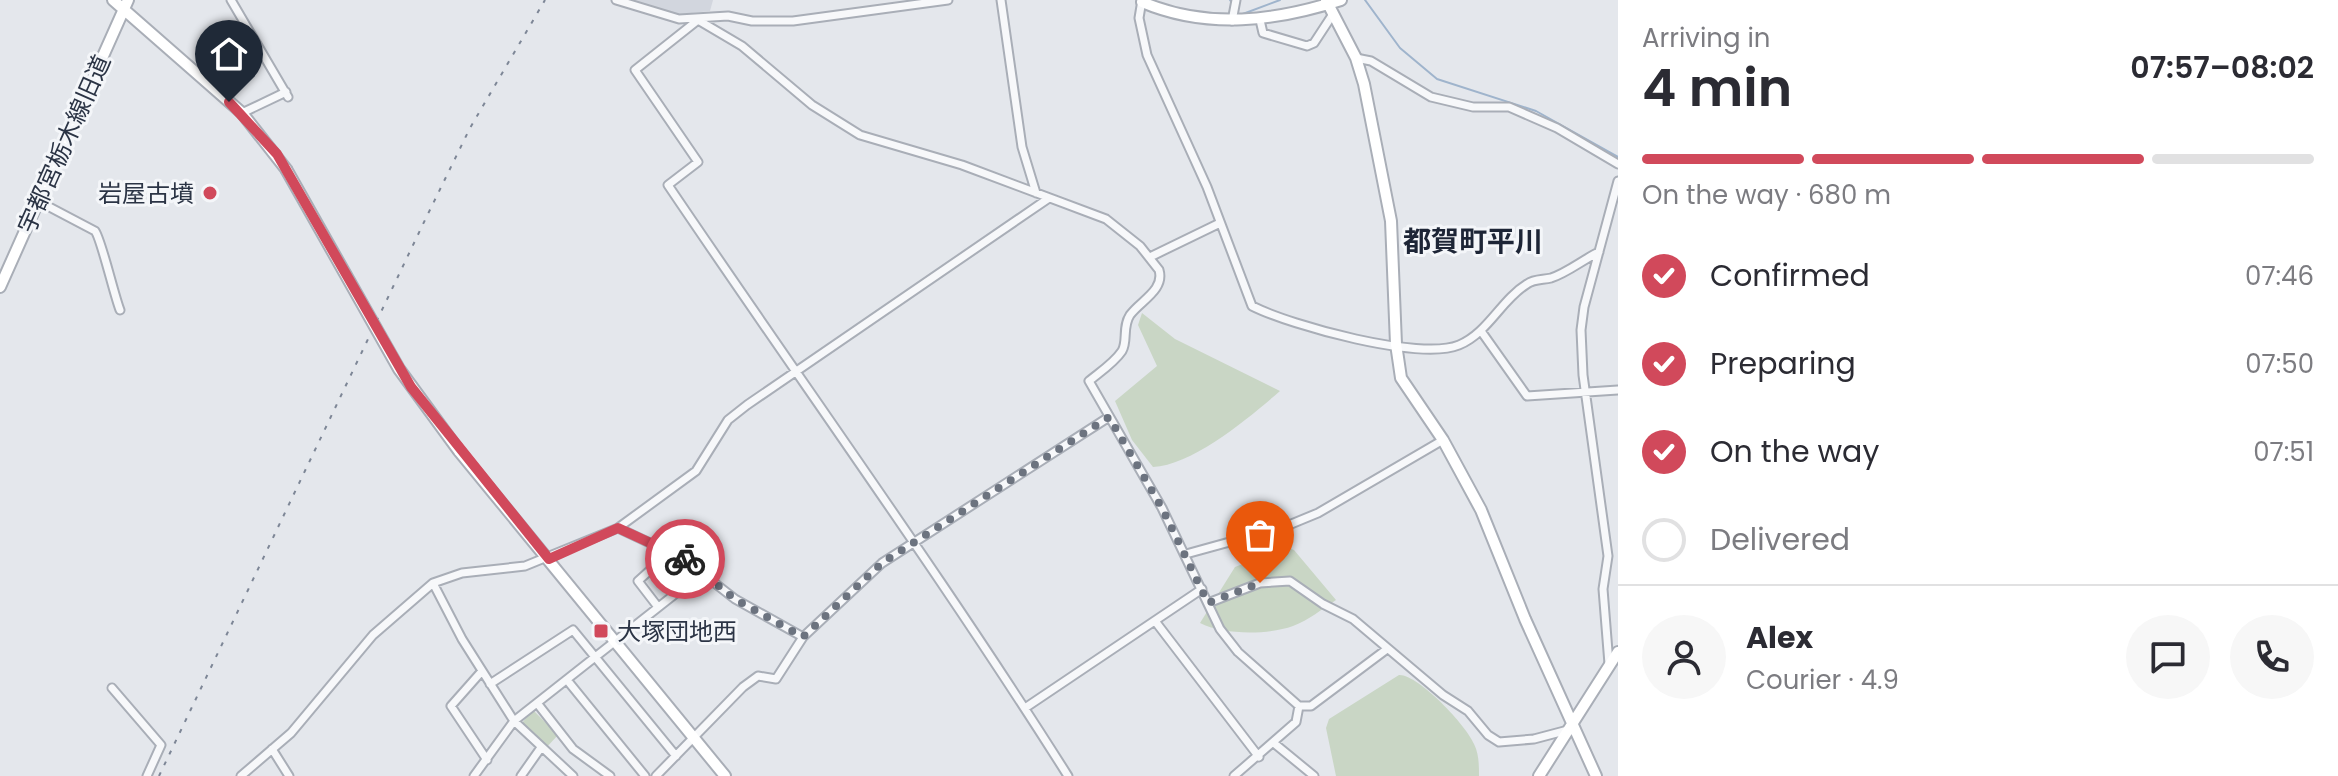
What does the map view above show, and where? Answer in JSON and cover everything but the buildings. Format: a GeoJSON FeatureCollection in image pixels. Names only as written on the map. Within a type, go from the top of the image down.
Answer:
{"type":"FeatureCollection","features":[{"type":"Feature","properties":{"kind":"street"},"geometry":{"type":"LineString","coordinates":[[113,0],[126,5],[242,113],[286,169],[399,369],[459,451],[725,776]]}},
{"type":"Feature","properties":{"kind":"street"},"geometry":{"type":"LineString","coordinates":[[231,0],[287,95],[242,113]]}},
{"type":"Feature","properties":{"kind":"street"},"geometry":{"type":"LineString","coordinates":[[616,0],[679,19],[728,16],[752,21],[793,21],[948,0]]}},
{"type":"Feature","properties":{"kind":"street"},"geometry":{"type":"LineString","coordinates":[[1001,0],[1022,147],[1036,193]]}},
{"type":"Feature","properties":{"kind":"street"},"geometry":{"type":"LineString","coordinates":[[1232,21],[1236,0]]}},
{"type":"Feature","properties":{"kind":"street"},"geometry":{"type":"LineString","coordinates":[[1341,0],[1329,6],[1260,20],[1232,21],[1168,11],[1142,1],[1139,18],[1147,55],[1220,223],[1252,306],[1269,315],[1361,341],[1396,344],[1413,351],[1441,350],[1461,344],[1481,331],[1530,282],[1554,278],[1599,252]]}},
{"type":"Feature","properties":{"kind":"street","name":"宇都宮栃木線旧道"},"geometry":{"type":"LineString","coordinates":[[0,287],[126,5]]}},
{"type":"Feature","properties":{"kind":"street"},"geometry":{"type":"LineString","coordinates":[[1260,20],[1263,33],[1307,46],[1314,43],[1329,6]]}},
{"type":"Feature","properties":{"kind":"street"},"geometry":{"type":"LineString","coordinates":[[1329,6],[1356,58],[1364,84],[1391,221],[1396,344],[1401,378],[1443,440],[1481,510],[1525,619],[1596,776]]}},
{"type":"Feature","properties":{"kind":"street"},"geometry":{"type":"LineString","coordinates":[[698,20],[742,46],[812,105],[860,135],[962,165],[1106,219],[1150,257],[1161,275],[1158,286],[1130,315],[1123,330],[1124,347],[1116,359],[1089,381],[1186,554],[1220,629],[1238,652],[1299,706],[1311,706],[1387,649]]}},
{"type":"Feature","properties":{"kind":"street"},"geometry":{"type":"LineString","coordinates":[[698,20],[636,67],[635,72],[698,162],[668,185],[794,372],[915,540],[1068,776]]}},
{"type":"Feature","properties":{"kind":"street"},"geometry":{"type":"LineString","coordinates":[[1356,58],[1371,61],[1431,97],[1473,107],[1509,107],[1557,128],[1618,164]]}},
{"type":"Feature","properties":{"kind":"street"},"geometry":{"type":"LineString","coordinates":[[1609,664],[1603,589],[1608,556],[1585,391],[1581,330],[1618,181]]}},
{"type":"Feature","properties":{"kind":"street"},"geometry":{"type":"LineString","coordinates":[[241,776],[291,733],[373,635],[433,583],[462,573],[525,566],[549,559],[618,528],[687,479],[702,462],[728,420],[1049,198]]}},
{"type":"Feature","properties":{"kind":"street"},"geometry":{"type":"LineString","coordinates":[[38,201],[95,231],[101,238],[106,270],[120,310]]}},
{"type":"Feature","properties":{"kind":"street"},"geometry":{"type":"LineString","coordinates":[[1150,257],[1220,223]]}},
{"type":"Feature","properties":{"kind":"street"},"geometry":{"type":"LineString","coordinates":[[1481,331],[1527,396],[1618,390]]}},
{"type":"Feature","properties":{"kind":"street"},"geometry":{"type":"LineString","coordinates":[[656,776],[758,676],[776,679],[803,637],[882,563],[1109,417]]}},
{"type":"Feature","properties":{"kind":"street"},"geometry":{"type":"LineString","coordinates":[[1186,554],[1284,527],[1318,513],[1443,440]]}},
{"type":"Feature","properties":{"kind":"street"},"geometry":{"type":"LineString","coordinates":[[618,528],[703,572],[735,599],[803,637]]}},
{"type":"Feature","properties":{"kind":"street"},"geometry":{"type":"LineString","coordinates":[[658,607],[638,581],[669,553]]}},
{"type":"Feature","properties":{"kind":"street"},"geometry":{"type":"LineString","coordinates":[[474,776],[514,721],[703,572]]}},
{"type":"Feature","properties":{"kind":"street"},"geometry":{"type":"LineString","coordinates":[[1208,603],[1260,583],[1290,581],[1323,604],[1353,619],[1468,711],[1488,735],[1499,742],[1534,739],[1573,727]]}},
{"type":"Feature","properties":{"kind":"street"},"geometry":{"type":"LineString","coordinates":[[433,583],[514,721],[569,775]]}},
{"type":"Feature","properties":{"kind":"street"},"geometry":{"type":"LineString","coordinates":[[1025,708],[1202,589]]}},
{"type":"Feature","properties":{"kind":"street"},"geometry":{"type":"LineString","coordinates":[[1155,621],[1259,757]]}},
{"type":"Feature","properties":{"kind":"street"},"geometry":{"type":"LineString","coordinates":[[490,684],[573,630],[676,756]]}},
{"type":"Feature","properties":{"kind":"street"},"geometry":{"type":"LineString","coordinates":[[1539,776],[1618,652]]}},
{"type":"Feature","properties":{"kind":"street"},"geometry":{"type":"LineString","coordinates":[[482,671],[451,706],[487,760]]}},
{"type":"Feature","properties":{"kind":"street"},"geometry":{"type":"LineString","coordinates":[[567,680],[645,776]]}},
{"type":"Feature","properties":{"kind":"street"},"geometry":{"type":"LineString","coordinates":[[112,688],[161,745],[147,776]]}},
{"type":"Feature","properties":{"kind":"street"},"geometry":{"type":"LineString","coordinates":[[537,703],[573,749],[610,776]]}},
{"type":"Feature","properties":{"kind":"street"},"geometry":{"type":"LineString","coordinates":[[1234,776],[1275,744],[1296,722],[1299,706]]}},
{"type":"Feature","properties":{"kind":"street"},"geometry":{"type":"LineString","coordinates":[[1275,744],[1314,776]]}},
{"type":"Feature","properties":{"kind":"street"},"geometry":{"type":"LineString","coordinates":[[272,749],[289,776]]}},
{"type":"Feature","properties":{"kind":"street"},"geometry":{"type":"LineString","coordinates":[[521,776],[540,749]]}},
{"type":"Feature","properties":{"kind":"shaded area"},"geometry":{"type":"Polygon","coordinates":[[[623,0],[713,0],[710,11],[674,15],[623,0]]]}},
{"type":"Feature","properties":{"kind":"green space"},"geometry":{"type":"Polygon","coordinates":[[[1142,313],[1175,339],[1280,391],[1203,449],[1186,458],[1153,467],[1132,440],[1115,401],[1157,366],[1138,325],[1142,313]]]}},
{"type":"Feature","properties":{"kind":"green space"},"geometry":{"type":"Polygon","coordinates":[[[1286,547],[1294,550],[1336,600],[1310,618],[1283,629],[1233,632],[1200,623],[1235,567],[1286,547]]]}},
{"type":"Feature","properties":{"kind":"green space"},"geometry":{"type":"Polygon","coordinates":[[[1399,675],[1418,683],[1462,725],[1476,748],[1479,776],[1336,776],[1326,728],[1329,719],[1399,675]]]}},
{"type":"Feature","properties":{"kind":"green space"},"geometry":{"type":"Polygon","coordinates":[[[533,710],[558,735],[545,749],[521,724],[533,710]]]}},
{"type":"Feature","properties":{"kind":"waterway"},"geometry":{"type":"LineString","coordinates":[[1240,15],[1280,0]]}},
{"type":"Feature","properties":{"kind":"waterway"},"geometry":{"type":"LineString","coordinates":[[1365,0],[1400,48],[1437,79],[1536,111],[1618,157]]}},
{"type":"Feature","properties":{"kind":"railway"},"geometry":{"type":"LineString","coordinates":[[159,776],[470,128],[545,0]]}},
{"type":"Feature","properties":{"kind":"way so far"},"geometry":{"type":"LineString","coordinates":[[685,559],[735,599],[803,637],[882,563],[1109,417],[1162,508],[1208,603],[1260,583]]}},
{"type":"Feature","properties":{"kind":"place","name":"岩屋古墳"},"geometry":{"type":"Point","coordinates":[210,193]}},
{"type":"Feature","properties":{"kind":"place","name":"大塚団地西"},"geometry":{"type":"Point","coordinates":[601,631]}},
{"type":"Feature","properties":{"kind":"district","name":"都賀町平川"},"geometry":{"type":"Point","coordinates":[1473,241]}},
{"type":"Feature","properties":{"kind":"route"},"geometry":{"type":"LineString","coordinates":[[229,102],[277,154],[384,344],[427,410],[549,559],[618,528],[685,559]]}}]}
